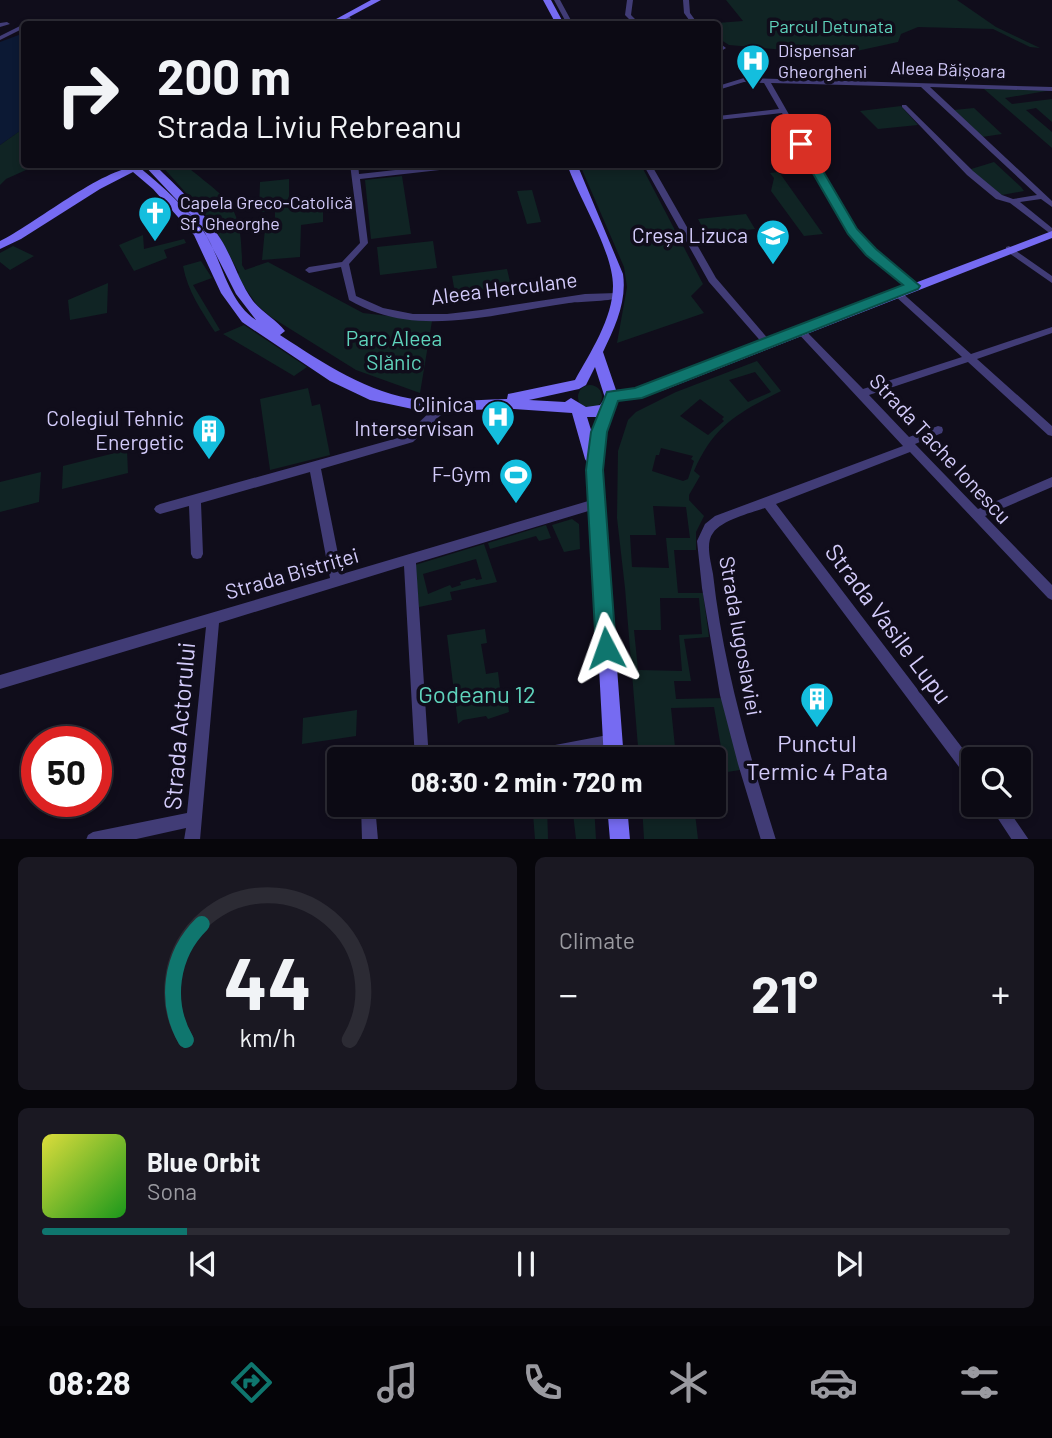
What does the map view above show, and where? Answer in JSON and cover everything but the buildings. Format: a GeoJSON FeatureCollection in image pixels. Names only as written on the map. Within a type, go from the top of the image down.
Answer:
{"type":"FeatureCollection","features":[{"type":"Feature","properties":{"kind":"main road"},"geometry":{"type":"LineString","coordinates":[[349,21],[377,0]]}},
{"type":"Feature","properties":{"kind":"main road"},"geometry":{"type":"LineString","coordinates":[[547,0],[558,21]]}},
{"type":"Feature","properties":{"kind":"main road"},"geometry":{"type":"LineString","coordinates":[[0,245],[41,224],[129,168]]}},
{"type":"Feature","properties":{"kind":"main road"},"geometry":{"type":"LineString","coordinates":[[135,168],[157,187],[199,234],[227,293],[257,327],[319,368],[364,391],[400,402],[442,407],[514,404],[597,413],[610,396],[636,394],[1052,233]]}},
{"type":"Feature","properties":{"kind":"main road"},"geometry":{"type":"LineString","coordinates":[[136,168],[178,193],[208,227],[238,290],[251,309],[276,330],[354,378],[402,395],[443,401],[514,398],[577,383],[598,381],[610,396]]}},
{"type":"Feature","properties":{"kind":"main road"},"geometry":{"type":"LineString","coordinates":[[574,168],[619,283],[597,353],[569,395],[577,409],[595,470]]}},
{"type":"Feature","properties":{"kind":"main road"},"geometry":{"type":"LineString","coordinates":[[597,353],[610,396],[599,432],[595,504],[614,747]]}},
{"type":"Feature","properties":{"kind":"main road"},"geometry":{"type":"LineString","coordinates":[[618,817],[620,839]]}},
{"type":"Feature","properties":{"kind":"street"},"geometry":{"type":"LineString","coordinates":[[557,0],[568,21]]}},
{"type":"Feature","properties":{"kind":"street"},"geometry":{"type":"LineString","coordinates":[[630,0],[628,15],[634,21]]}},
{"type":"Feature","properties":{"kind":"street"},"geometry":{"type":"LineString","coordinates":[[686,0],[687,13],[693,21]]}},
{"type":"Feature","properties":{"kind":"street"},"geometry":{"type":"LineString","coordinates":[[0,38],[21,28]]}},
{"type":"Feature","properties":{"kind":"street","name":"Aleea Băișoara"},"geometry":{"type":"LineString","coordinates":[[721,86],[744,80],[766,80],[1052,89]]}},
{"type":"Feature","properties":{"kind":"street"},"geometry":{"type":"LineString","coordinates":[[766,80],[852,231],[871,252],[913,286]]}},
{"type":"Feature","properties":{"kind":"street"},"geometry":{"type":"LineString","coordinates":[[924,86],[1025,183],[1052,205]]}},
{"type":"Feature","properties":{"kind":"street"},"geometry":{"type":"LineString","coordinates":[[904,106],[970,173],[999,197],[1013,201],[1052,233]]}},
{"type":"Feature","properties":{"kind":"street"},"geometry":{"type":"LineString","coordinates":[[721,118],[785,111]]}},
{"type":"Feature","properties":{"kind":"street"},"geometry":{"type":"LineString","coordinates":[[309,270],[345,264],[365,243],[355,168]]}},
{"type":"Feature","properties":{"kind":"street"},"geometry":{"type":"LineString","coordinates":[[357,177],[439,168]]}},
{"type":"Feature","properties":{"kind":"street"},"geometry":{"type":"LineString","coordinates":[[650,168],[701,262],[720,290],[767,343]]}},
{"type":"Feature","properties":{"kind":"street"},"geometry":{"type":"LineString","coordinates":[[1013,201],[1041,197]]}},
{"type":"Feature","properties":{"kind":"street"},"geometry":{"type":"LineString","coordinates":[[1009,249],[1052,280]]}},
{"type":"Feature","properties":{"kind":"street","name":"Aleea Herculane"},"geometry":{"type":"LineString","coordinates":[[345,264],[352,298],[370,310],[421,317],[480,313],[593,295],[617,296]]}},
{"type":"Feature","properties":{"kind":"street"},"geometry":{"type":"LineString","coordinates":[[897,293],[1052,432]]}},
{"type":"Feature","properties":{"kind":"street","name":"Strada Tache Ionescu"},"geometry":{"type":"LineString","coordinates":[[800,330],[1052,594]]}},
{"type":"Feature","properties":{"kind":"street"},"geometry":{"type":"LineString","coordinates":[[861,394],[1052,330]]}},
{"type":"Feature","properties":{"kind":"street"},"geometry":{"type":"LineString","coordinates":[[160,509],[409,439],[442,407]]}},
{"type":"Feature","properties":{"kind":"street","name":"Strada Iugoslaviei"},"geometry":{"type":"LineString","coordinates":[[769,839],[727,695],[703,541],[709,528],[719,520],[852,472],[938,430]]}},
{"type":"Feature","properties":{"kind":"street"},"geometry":{"type":"LineString","coordinates":[[315,467],[337,580]]}},
{"type":"Feature","properties":{"kind":"street"},"geometry":{"type":"LineString","coordinates":[[975,514],[1052,482]]}},
{"type":"Feature","properties":{"kind":"street"},"geometry":{"type":"LineString","coordinates":[[195,499],[197,554]]}},
{"type":"Feature","properties":{"kind":"street","name":"Strada Vasile Lupu"},"geometry":{"type":"LineString","coordinates":[[767,501],[961,758]]}},
{"type":"Feature","properties":{"kind":"street","name":"Strada Bistriței"},"geometry":{"type":"LineString","coordinates":[[0,682],[595,504]]}},
{"type":"Feature","properties":{"kind":"street"},"geometry":{"type":"LineString","coordinates":[[410,559],[421,747]]}},
{"type":"Feature","properties":{"kind":"street","name":"Strada Actorului"},"geometry":{"type":"LineString","coordinates":[[192,839],[213,617]]}},
{"type":"Feature","properties":{"kind":"street"},"geometry":{"type":"LineString","coordinates":[[369,817],[370,839]]}},
{"type":"Feature","properties":{"kind":"street"},"geometry":{"type":"LineString","coordinates":[[1005,817],[1022,839]]}},
{"type":"Feature","properties":{"kind":"street"},"geometry":{"type":"LineString","coordinates":[[93,839],[194,819]]}},
{"type":"Feature","properties":{"kind":"green space","name":"Parcul Detunata"},"geometry":{"type":"Polygon","coordinates":[[[726,0],[957,0],[996,27],[1040,48],[1030,47],[993,29],[918,27],[901,34],[898,42],[852,52],[854,56],[729,45],[721,40],[721,23],[743,21],[726,0]]]}},
{"type":"Feature","properties":{"kind":"green space"},"geometry":{"type":"Polygon","coordinates":[[[984,89],[1052,90],[1005,98],[1012,104],[1052,99],[1052,122],[1036,108],[1026,110],[1052,132],[1052,148],[984,89]]]}},
{"type":"Feature","properties":{"kind":"green space"},"geometry":{"type":"Polygon","coordinates":[[[901,106],[918,125],[878,129],[860,111],[901,106]]]}},
{"type":"Feature","properties":{"kind":"green space"},"geometry":{"type":"Polygon","coordinates":[[[974,108],[1002,134],[982,137],[954,110],[974,108]]]}},
{"type":"Feature","properties":{"kind":"green space"},"geometry":{"type":"Polygon","coordinates":[[[21,130],[21,168],[30,168],[6,179],[0,185],[0,145],[21,130]]]}},
{"type":"Feature","properties":{"kind":"green space"},"geometry":{"type":"Polygon","coordinates":[[[994,162],[1024,191],[1002,195],[968,170],[994,162]]]}},
{"type":"Feature","properties":{"kind":"green space","name":"Parc Aleea Slănic"},"geometry":{"type":"Polygon","coordinates":[[[164,168],[189,168],[223,197],[236,216],[242,265],[245,270],[268,262],[363,313],[432,321],[420,393],[356,370],[271,317],[257,305],[236,275],[239,273],[211,221],[164,168]]]}},
{"type":"Feature","properties":{"kind":"green space"},"geometry":{"type":"Polygon","coordinates":[[[581,168],[643,168],[703,284],[691,296],[704,313],[617,343],[627,287],[624,267],[581,168]]]}},
{"type":"Feature","properties":{"kind":"green space"},"geometry":{"type":"Polygon","coordinates":[[[779,172],[823,234],[804,236],[771,191],[774,178],[770,173],[779,172]]]}},
{"type":"Feature","properties":{"kind":"green space"},"geometry":{"type":"Polygon","coordinates":[[[402,176],[411,234],[371,239],[365,180],[402,176]]]}},
{"type":"Feature","properties":{"kind":"green space"},"geometry":{"type":"Polygon","coordinates":[[[289,179],[289,204],[323,200],[323,222],[301,225],[300,257],[262,260],[265,229],[275,228],[275,211],[259,212],[260,182],[289,179]]]}},
{"type":"Feature","properties":{"kind":"green space"},"geometry":{"type":"Polygon","coordinates":[[[532,190],[541,222],[527,224],[517,191],[532,190]]]}},
{"type":"Feature","properties":{"kind":"green space"},"geometry":{"type":"Polygon","coordinates":[[[746,214],[755,229],[706,234],[698,219],[746,214]]]}},
{"type":"Feature","properties":{"kind":"green space"},"geometry":{"type":"Polygon","coordinates":[[[143,235],[144,249],[184,239],[186,243],[164,250],[167,258],[134,271],[119,245],[143,235]]]}},
{"type":"Feature","properties":{"kind":"green space"},"geometry":{"type":"Polygon","coordinates":[[[433,241],[437,268],[380,275],[377,247],[433,241]]]}},
{"type":"Feature","properties":{"kind":"green space"},"geometry":{"type":"Polygon","coordinates":[[[13,246],[34,256],[10,270],[0,262],[0,253],[13,246]]]}},
{"type":"Feature","properties":{"kind":"green space"},"geometry":{"type":"Polygon","coordinates":[[[201,261],[212,278],[193,285],[220,330],[215,332],[192,293],[183,266],[201,261]]]}},
{"type":"Feature","properties":{"kind":"green space"},"geometry":{"type":"Polygon","coordinates":[[[507,269],[511,286],[455,293],[452,276],[507,269]]]}},
{"type":"Feature","properties":{"kind":"green space"},"geometry":{"type":"Polygon","coordinates":[[[108,283],[107,313],[70,320],[68,300],[108,283]]]}},
{"type":"Feature","properties":{"kind":"green space"},"geometry":{"type":"Polygon","coordinates":[[[244,325],[307,367],[294,376],[223,334],[244,325]]]}},
{"type":"Feature","properties":{"kind":"green space"},"geometry":{"type":"Polygon","coordinates":[[[757,361],[781,391],[740,414],[710,442],[694,471],[700,476],[689,495],[689,500],[704,516],[696,532],[696,550],[674,550],[678,593],[703,593],[709,637],[684,639],[691,681],[674,681],[676,699],[724,698],[740,770],[726,772],[726,747],[721,747],[714,707],[671,708],[675,747],[638,747],[617,518],[618,451],[628,420],[636,412],[676,392],[757,361]],[[755,372],[729,380],[748,402],[771,392],[755,372]],[[700,399],[680,416],[708,435],[724,421],[724,417],[700,399]],[[661,448],[659,455],[656,455],[652,471],[683,481],[688,479],[693,456],[661,448]],[[653,506],[656,535],[630,535],[632,567],[669,568],[666,538],[690,538],[686,507],[653,506]],[[660,598],[661,630],[634,630],[638,670],[682,671],[679,635],[702,634],[699,598],[660,598]]]}},
{"type":"Feature","properties":{"kind":"green space"},"geometry":{"type":"Polygon","coordinates":[[[590,385],[599,388],[602,397],[599,406],[590,409],[581,406],[578,397],[581,388],[590,385]]]}},
{"type":"Feature","properties":{"kind":"green space"},"geometry":{"type":"Polygon","coordinates":[[[308,388],[312,406],[320,404],[330,455],[270,470],[260,399],[308,388]]]}},
{"type":"Feature","properties":{"kind":"green space"},"geometry":{"type":"Polygon","coordinates":[[[127,450],[128,473],[62,489],[63,466],[127,450]]]}},
{"type":"Feature","properties":{"kind":"green space"},"geometry":{"type":"Polygon","coordinates":[[[41,472],[39,502],[0,512],[0,482],[41,472]]]}},
{"type":"Feature","properties":{"kind":"green space"},"geometry":{"type":"Polygon","coordinates":[[[572,519],[579,524],[580,549],[564,552],[552,525],[572,519]]]}},
{"type":"Feature","properties":{"kind":"green space"},"geometry":{"type":"Polygon","coordinates":[[[546,525],[551,538],[539,541],[536,536],[490,549],[488,543],[546,525]]]}},
{"type":"Feature","properties":{"kind":"green space"},"geometry":{"type":"Polygon","coordinates":[[[484,544],[497,582],[450,592],[452,600],[419,607],[415,565],[484,544]],[[476,559],[423,574],[428,594],[450,585],[452,588],[461,585],[460,582],[482,579],[476,559]]]}},
{"type":"Feature","properties":{"kind":"green space","name":"Godeanu 12"},"geometry":{"type":"Polygon","coordinates":[[[485,629],[487,643],[481,644],[486,674],[498,672],[502,705],[508,705],[509,712],[488,719],[486,716],[463,720],[458,724],[447,635],[485,629]]]}},
{"type":"Feature","properties":{"kind":"green space"},"geometry":{"type":"Polygon","coordinates":[[[357,710],[356,736],[302,744],[303,718],[357,710]]]}},
{"type":"Feature","properties":{"kind":"green space"},"geometry":{"type":"Polygon","coordinates":[[[533,817],[547,817],[548,839],[535,839],[533,817]]]}},
{"type":"Feature","properties":{"kind":"green space"},"geometry":{"type":"Polygon","coordinates":[[[573,817],[595,817],[596,839],[576,839],[573,817]]]}},
{"type":"Feature","properties":{"kind":"green space"},"geometry":{"type":"Polygon","coordinates":[[[643,817],[695,817],[698,839],[644,839],[643,817]]]}},
{"type":"Feature","properties":{"kind":"water"},"geometry":{"type":"Polygon","coordinates":[[[21,34],[21,130],[0,145],[0,42],[21,34]]]}},
{"type":"Feature","properties":{"kind":"place","name":"Dispensar Gheorgheni"},"geometry":{"type":"Point","coordinates":[753,91]}},
{"type":"Feature","properties":{"kind":"place","name":"Capela Greco-Catolică Sf. Gheorghe"},"geometry":{"type":"Point","coordinates":[155,243]}},
{"type":"Feature","properties":{"kind":"place","name":"Creșa Lizuca"},"geometry":{"type":"Point","coordinates":[773,266]}},
{"type":"Feature","properties":{"kind":"place","name":"Clinica Interservisan"},"geometry":{"type":"Point","coordinates":[498,447]}},
{"type":"Feature","properties":{"kind":"place","name":"Colegiul Tehnic Energetic"},"geometry":{"type":"Point","coordinates":[209,461]}},
{"type":"Feature","properties":{"kind":"place","name":"F-Gym"},"geometry":{"type":"Point","coordinates":[516,505]}},
{"type":"Feature","properties":{"kind":"place","name":"Punctul Termic 4 Pata"},"geometry":{"type":"Point","coordinates":[817,729]}},
{"type":"Feature","properties":{"kind":"route"},"geometry":{"type":"LineString","coordinates":[[606,648],[595,470],[599,432],[612,396],[636,394],[913,286],[871,252],[852,231],[801,144]]}}]}
